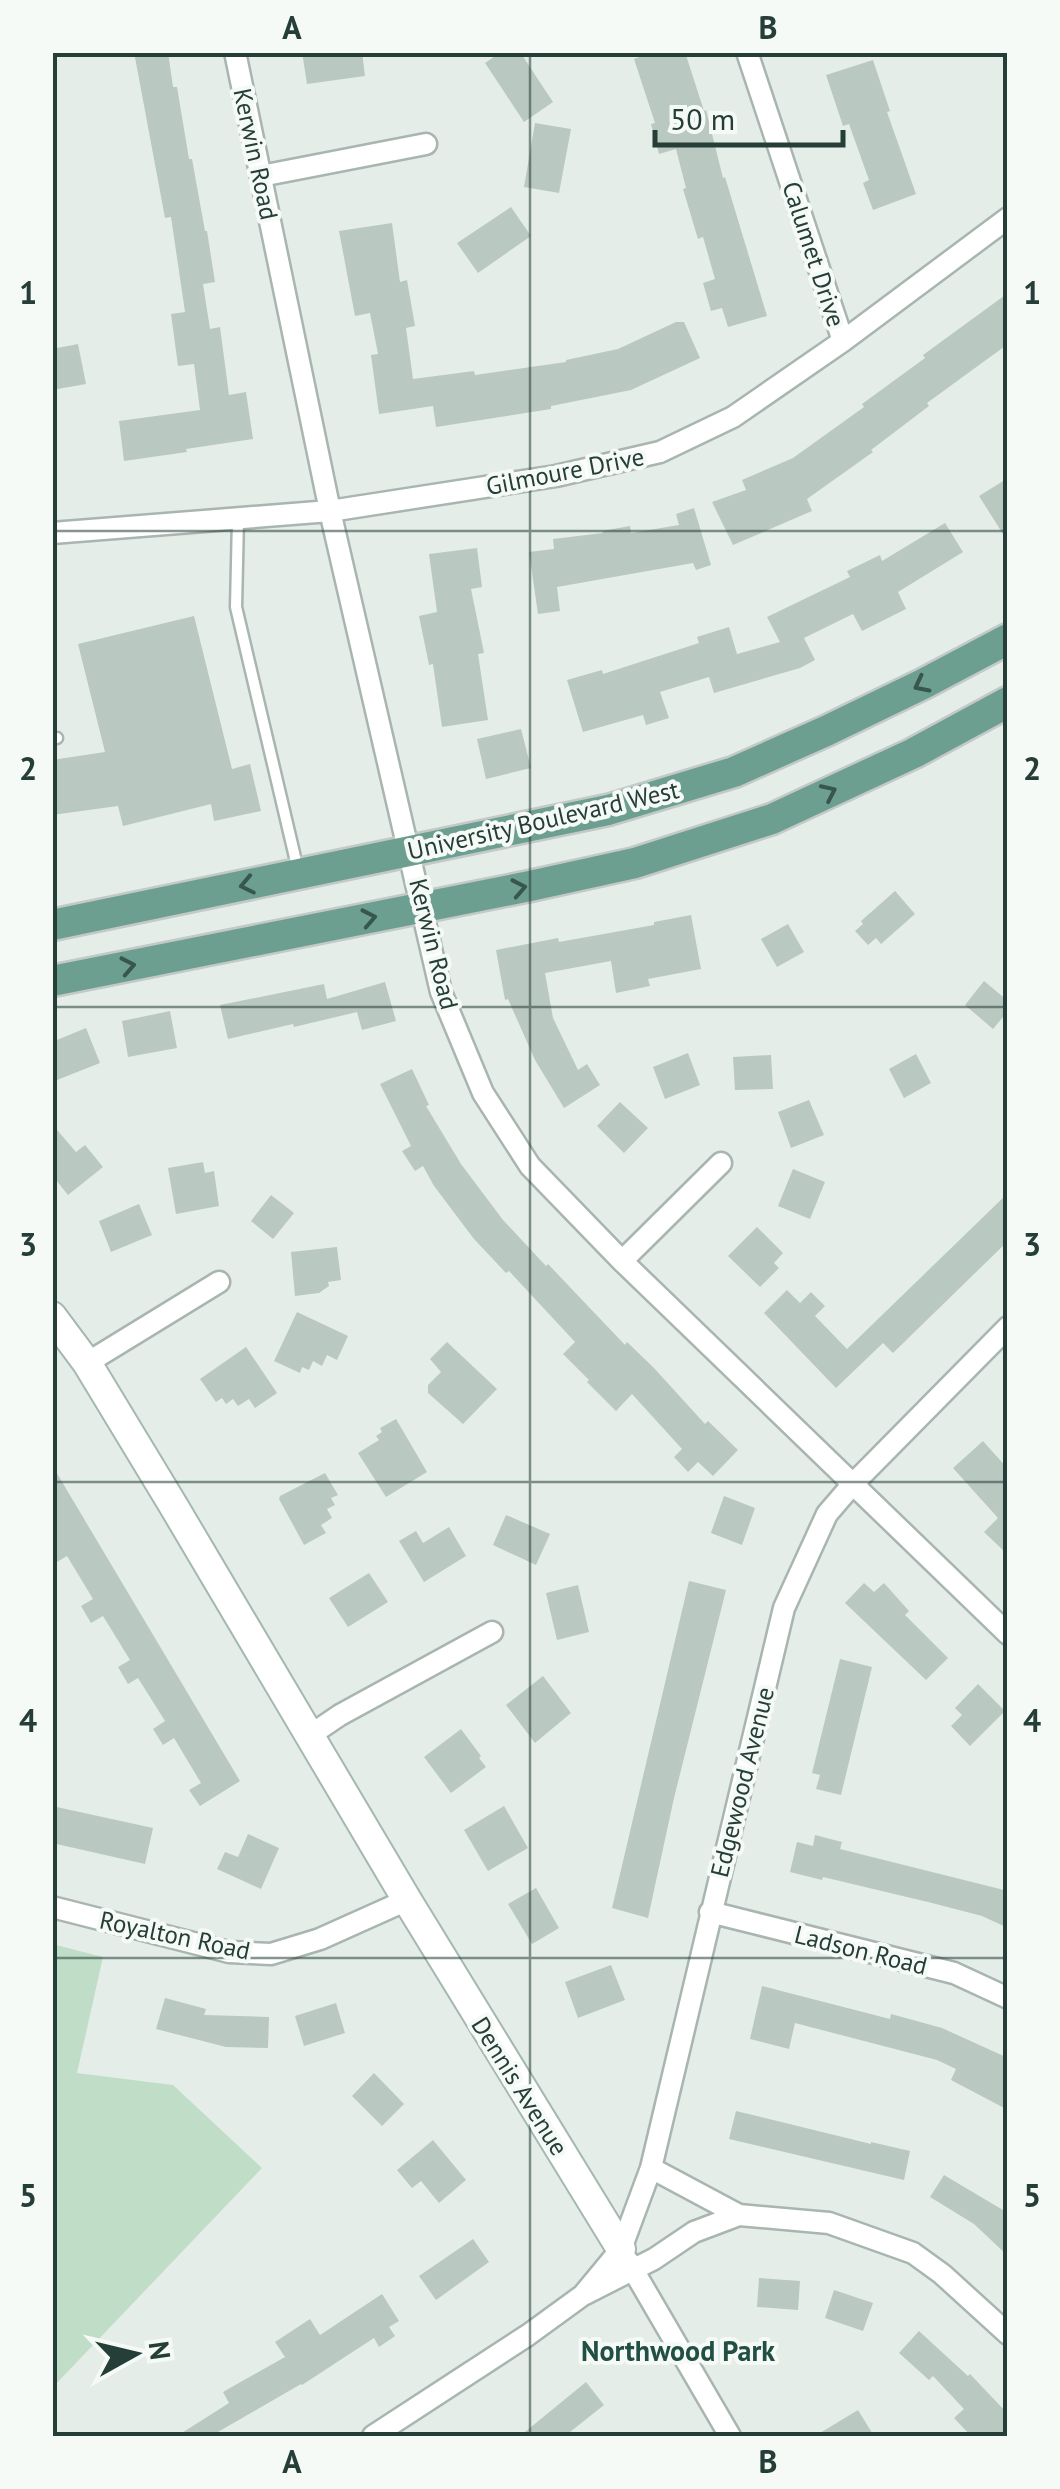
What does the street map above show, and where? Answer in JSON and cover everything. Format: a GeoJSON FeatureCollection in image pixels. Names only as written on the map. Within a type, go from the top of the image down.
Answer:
{"type":"FeatureCollection","features":[{"type":"Feature","properties":{"kind":"main road","name":"University Boulevard West"},"geometry":{"type":"LineString","coordinates":[[52,925],[608,810],[734,772],[858,716],[1008,639]]}},
{"type":"Feature","properties":{"kind":"main road"},"geometry":{"type":"LineString","coordinates":[[52,981],[636,863],[772,818],[914,754],[1008,702]]}},
{"type":"Feature","properties":{"kind":"street","name":"Kerwin Road"},"geometry":{"type":"LineString","coordinates":[[234,52],[330,510],[441,992],[483,1093],[530,1166],[622,1261],[1008,1634]]}},
{"type":"Feature","properties":{"kind":"street","name":"Calumet Drive"},"geometry":{"type":"LineString","coordinates":[[747,52],[843,341]]}},
{"type":"Feature","properties":{"kind":"street"},"geometry":{"type":"LineString","coordinates":[[261,176],[426,144]]}},
{"type":"Feature","properties":{"kind":"street","name":"Gilmoure Drive"},"geometry":{"type":"LineString","coordinates":[[52,533],[330,510],[556,476],[660,452],[733,417],[1008,218]]}},
{"type":"Feature","properties":{"kind":"street"},"geometry":{"type":"LineString","coordinates":[[622,1261],[721,1163]]}},
{"type":"Feature","properties":{"kind":"street"},"geometry":{"type":"LineString","coordinates":[[87,1363],[219,1282]]}},
{"type":"Feature","properties":{"kind":"street","name":"Dennis Avenue"},"geometry":{"type":"LineString","coordinates":[[52,1316],[87,1363],[730,2436]]}},
{"type":"Feature","properties":{"kind":"street","name":"Edgewood Avenue"},"geometry":{"type":"LineString","coordinates":[[373,2436],[528,2335],[627,2259],[784,1608],[827,1514],[1008,1326]]}},
{"type":"Feature","properties":{"kind":"street"},"geometry":{"type":"LineString","coordinates":[[310,1736],[340,1715],[492,1632]]}},
{"type":"Feature","properties":{"kind":"street","name":"Royalton Road"},"geometry":{"type":"LineString","coordinates":[[52,1907],[229,1952],[271,1954],[320,1940],[407,1900]]}},
{"type":"Feature","properties":{"kind":"street","name":"Ladson Road"},"geometry":{"type":"LineString","coordinates":[[710,1912],[954,1973],[1008,1998]]}},
{"type":"Feature","properties":{"kind":"street"},"geometry":{"type":"LineString","coordinates":[[651,2168],[738,2214],[828,2222],[913,2253],[1008,2334]]}},
{"type":"Feature","properties":{"kind":"street"},"geometry":{"type":"LineString","coordinates":[[627,2259],[738,2214]]}},
{"type":"Feature","properties":{"kind":"lane"},"geometry":{"type":"LineString","coordinates":[[238,518],[236,607],[299,874]]}},
{"type":"Feature","properties":{"kind":"green space"},"geometry":{"type":"Polygon","coordinates":[[[52,1944],[103,1957],[77,2073],[173,2085],[262,2168],[53,2387],[52,1944]]]}},
{"type":"Feature","properties":{"kind":"building"},"geometry":{"type":"Polygon","coordinates":[[[134,52],[168,52],[215,282],[203,284],[210,329],[220,327],[229,395],[246,392],[253,439],[124,461],[119,421],[200,410],[194,364],[178,366],[171,314],[185,312],[171,217],[165,218],[134,52]]]}},
{"type":"Feature","properties":{"kind":"building"},"geometry":{"type":"Polygon","coordinates":[[[302,52],[362,52],[365,76],[307,84],[302,52]]]}},
{"type":"Feature","properties":{"kind":"building"},"geometry":{"type":"Polygon","coordinates":[[[501,52],[520,52],[553,102],[524,122],[485,63],[501,52]]]}},
{"type":"Feature","properties":{"kind":"building"},"geometry":{"type":"Polygon","coordinates":[[[653,52],[685,52],[767,316],[728,327],[722,308],[711,311],[703,283],[715,279],[703,237],[698,239],[676,149],[659,154],[651,124],[655,123],[634,59],[653,52]]]}},
{"type":"Feature","properties":{"kind":"building"},"geometry":{"type":"Polygon","coordinates":[[[873,60],[916,194],[873,210],[863,183],[869,180],[849,124],[843,126],[826,75],[873,60]]]}},
{"type":"Feature","properties":{"kind":"building"},"geometry":{"type":"Polygon","coordinates":[[[535,123],[571,129],[559,193],[524,187],[535,123]]]}},
{"type":"Feature","properties":{"kind":"building"},"geometry":{"type":"Polygon","coordinates":[[[511,207],[531,236],[478,273],[457,243],[511,207]]]}},
{"type":"Feature","properties":{"kind":"building"},"geometry":{"type":"Polygon","coordinates":[[[392,223],[400,282],[407,280],[415,326],[406,328],[413,379],[566,362],[618,349],[676,322],[684,322],[700,358],[631,390],[551,409],[436,427],[433,406],[379,414],[371,355],[378,354],[370,313],[355,316],[339,231],[392,223]]]}},
{"type":"Feature","properties":{"kind":"building"},"geometry":{"type":"Polygon","coordinates":[[[1008,293],[1008,344],[927,403],[929,406],[873,452],[807,499],[812,511],[733,545],[712,502],[746,490],[742,480],[793,458],[1008,293]]]}},
{"type":"Feature","properties":{"kind":"building"},"geometry":{"type":"Polygon","coordinates":[[[78,344],[86,384],[52,390],[52,349],[78,344]]]}},
{"type":"Feature","properties":{"kind":"building"},"geometry":{"type":"Polygon","coordinates":[[[1008,478],[1008,542],[979,496],[1008,478]]]}},
{"type":"Feature","properties":{"kind":"building"},"geometry":{"type":"Polygon","coordinates":[[[694,508],[711,565],[696,570],[693,563],[557,587],[560,611],[538,614],[529,552],[554,549],[553,539],[630,526],[631,533],[679,525],[676,514],[694,508]]]}},
{"type":"Feature","properties":{"kind":"building"},"geometry":{"type":"Polygon","coordinates":[[[945,523],[963,552],[898,592],[906,609],[862,631],[853,614],[804,638],[815,660],[800,668],[714,693],[709,677],[660,692],[669,718],[646,725],[643,715],[583,732],[567,680],[602,670],[603,674],[699,643],[697,637],[729,627],[737,654],[780,642],[767,617],[850,577],[847,571],[880,555],[882,561],[945,523]]]}},
{"type":"Feature","properties":{"kind":"building"},"geometry":{"type":"Polygon","coordinates":[[[477,548],[482,587],[471,589],[484,653],[478,654],[488,720],[442,727],[433,664],[429,665],[419,616],[437,612],[429,554],[477,548]]]}},
{"type":"Feature","properties":{"kind":"building"},"geometry":{"type":"Polygon","coordinates":[[[194,616],[232,769],[250,764],[261,811],[214,821],[211,804],[123,826],[118,806],[52,815],[52,760],[105,752],[78,644],[194,616]]]}},
{"type":"Feature","properties":{"kind":"building"},"geometry":{"type":"Polygon","coordinates":[[[521,729],[531,768],[486,779],[477,739],[521,729]]]}},
{"type":"Feature","properties":{"kind":"building"},"geometry":{"type":"Polygon","coordinates":[[[895,891],[915,914],[881,944],[876,938],[868,945],[855,931],[895,891]]]}},
{"type":"Feature","properties":{"kind":"building"},"geometry":{"type":"Polygon","coordinates":[[[691,915],[701,969],[648,979],[650,986],[616,993],[611,961],[545,973],[553,1018],[578,1070],[587,1064],[600,1085],[564,1108],[535,1060],[508,999],[505,1000],[496,950],[654,925],[691,915]]]}},
{"type":"Feature","properties":{"kind":"building"},"geometry":{"type":"Polygon","coordinates":[[[788,924],[804,952],[777,967],[761,939],[788,924]]]}},
{"type":"Feature","properties":{"kind":"building"},"geometry":{"type":"Polygon","coordinates":[[[984,981],[1008,1001],[1008,1011],[993,1029],[965,1005],[984,981]]]}},
{"type":"Feature","properties":{"kind":"building"},"geometry":{"type":"Polygon","coordinates":[[[385,982],[396,1021],[362,1030],[357,1012],[228,1039],[220,1005],[324,984],[327,999],[385,982]]]}},
{"type":"Feature","properties":{"kind":"building"},"geometry":{"type":"Polygon","coordinates":[[[170,1011],[177,1048],[128,1057],[122,1021],[170,1011]]]}},
{"type":"Feature","properties":{"kind":"building"},"geometry":{"type":"Polygon","coordinates":[[[86,1028],[100,1063],[52,1082],[52,1042],[86,1028]]]}},
{"type":"Feature","properties":{"kind":"building"},"geometry":{"type":"Polygon","coordinates":[[[688,1053],[700,1085],[665,1099],[653,1067],[688,1053]]]}},
{"type":"Feature","properties":{"kind":"building"},"geometry":{"type":"Polygon","coordinates":[[[916,1054],[931,1083],[904,1098],[889,1069],[916,1054]]]}},
{"type":"Feature","properties":{"kind":"building"},"geometry":{"type":"Polygon","coordinates":[[[771,1055],[773,1089],[735,1090],[733,1057],[771,1055]]]}},
{"type":"Feature","properties":{"kind":"building"},"geometry":{"type":"Polygon","coordinates":[[[412,1069],[429,1105],[426,1106],[461,1164],[503,1220],[625,1345],[627,1342],[654,1368],[705,1424],[708,1421],[738,1450],[713,1476],[698,1462],[688,1472],[674,1457],[682,1449],[632,1394],[616,1411],[587,1382],[563,1354],[575,1342],[474,1239],[423,1166],[415,1171],[402,1151],[411,1146],[380,1084],[412,1069]]]}},
{"type":"Feature","properties":{"kind":"building"},"geometry":{"type":"Polygon","coordinates":[[[809,1100],[824,1135],[791,1148],[778,1112],[809,1100]]]}},
{"type":"Feature","properties":{"kind":"building"},"geometry":{"type":"Polygon","coordinates":[[[620,1102],[648,1128],[624,1153],[597,1126],[620,1102]]]}},
{"type":"Feature","properties":{"kind":"building"},"geometry":{"type":"Polygon","coordinates":[[[52,1124],[76,1152],[85,1145],[103,1167],[68,1195],[52,1175],[52,1124]]]}},
{"type":"Feature","properties":{"kind":"building"},"geometry":{"type":"Polygon","coordinates":[[[203,1162],[205,1173],[214,1171],[219,1206],[176,1214],[168,1168],[203,1162]]]}},
{"type":"Feature","properties":{"kind":"building"},"geometry":{"type":"Polygon","coordinates":[[[793,1169],[825,1182],[810,1219],[778,1206],[793,1169]]]}},
{"type":"Feature","properties":{"kind":"building"},"geometry":{"type":"Polygon","coordinates":[[[1008,1193],[1008,1241],[893,1353],[883,1343],[836,1388],[764,1313],[787,1290],[800,1303],[811,1292],[825,1306],[815,1316],[847,1349],[1008,1193]]]}},
{"type":"Feature","properties":{"kind":"building"},"geometry":{"type":"Polygon","coordinates":[[[271,1195],[294,1213],[273,1239],[251,1221],[271,1195]]]}},
{"type":"Feature","properties":{"kind":"building"},"geometry":{"type":"Polygon","coordinates":[[[139,1204],[152,1235],[111,1252],[99,1221],[139,1204]]]}},
{"type":"Feature","properties":{"kind":"building"},"geometry":{"type":"Polygon","coordinates":[[[757,1227],[783,1253],[774,1263],[779,1268],[760,1287],[728,1256],[757,1227]]]}},
{"type":"Feature","properties":{"kind":"building"},"geometry":{"type":"Polygon","coordinates":[[[337,1247],[341,1280],[328,1282],[329,1286],[319,1293],[295,1296],[291,1252],[337,1247]]]}},
{"type":"Feature","properties":{"kind":"building"},"geometry":{"type":"Polygon","coordinates":[[[297,1312],[348,1336],[337,1360],[327,1355],[322,1366],[313,1361],[309,1370],[302,1367],[300,1373],[274,1361],[297,1312]]]}},
{"type":"Feature","properties":{"kind":"building"},"geometry":{"type":"Polygon","coordinates":[[[447,1342],[497,1389],[463,1424],[428,1393],[428,1385],[441,1372],[430,1359],[447,1342]]]}},
{"type":"Feature","properties":{"kind":"building"},"geometry":{"type":"Polygon","coordinates":[[[246,1347],[277,1393],[255,1408],[249,1399],[238,1406],[233,1399],[226,1404],[222,1398],[216,1402],[200,1379],[246,1347]]]}},
{"type":"Feature","properties":{"kind":"building"},"geometry":{"type":"Polygon","coordinates":[[[396,1419],[427,1472],[386,1497],[358,1453],[379,1440],[376,1436],[382,1432],[380,1428],[396,1419]]]}},
{"type":"Feature","properties":{"kind":"building"},"geometry":{"type":"Polygon","coordinates":[[[983,1441],[1008,1469],[1008,1555],[984,1532],[998,1518],[953,1468],[983,1441]]]}},
{"type":"Feature","properties":{"kind":"building"},"geometry":{"type":"Polygon","coordinates":[[[52,1465],[240,1781],[200,1806],[189,1790],[201,1783],[174,1738],[163,1745],[153,1729],[165,1721],[138,1678],[128,1684],[118,1667],[130,1660],[103,1616],[91,1623],[81,1606],[93,1599],[67,1556],[52,1565],[52,1465]]]}},
{"type":"Feature","properties":{"kind":"building"},"geometry":{"type":"Polygon","coordinates":[[[325,1473],[338,1495],[331,1498],[335,1505],[327,1509],[332,1518],[321,1525],[326,1533],[304,1545],[279,1499],[325,1473]]]}},
{"type":"Feature","properties":{"kind":"building"},"geometry":{"type":"Polygon","coordinates":[[[724,1496],[755,1508],[742,1545],[711,1533],[724,1496]]]}},
{"type":"Feature","properties":{"kind":"building"},"geometry":{"type":"Polygon","coordinates":[[[506,1515],[550,1534],[536,1565],[493,1545],[506,1515]]]}},
{"type":"Feature","properties":{"kind":"building"},"geometry":{"type":"Polygon","coordinates":[[[449,1527],[466,1556],[424,1582],[399,1541],[416,1531],[423,1543],[449,1527]]]}},
{"type":"Feature","properties":{"kind":"building"},"geometry":{"type":"Polygon","coordinates":[[[369,1573],[388,1602],[348,1627],[329,1598],[369,1573]]]}},
{"type":"Feature","properties":{"kind":"building"},"geometry":{"type":"Polygon","coordinates":[[[689,1581],[726,1590],[648,1918],[612,1908],[689,1581]]]}},
{"type":"Feature","properties":{"kind":"building"},"geometry":{"type":"Polygon","coordinates":[[[864,1583],[874,1592],[884,1583],[909,1611],[905,1615],[948,1658],[926,1680],[845,1603],[864,1583]]]}},
{"type":"Feature","properties":{"kind":"building"},"geometry":{"type":"Polygon","coordinates":[[[578,1585],[589,1632],[557,1640],[546,1593],[578,1585]]]}},
{"type":"Feature","properties":{"kind":"building"},"geometry":{"type":"Polygon","coordinates":[[[840,1659],[872,1667],[841,1795],[816,1789],[820,1775],[812,1773],[840,1659]]]}},
{"type":"Feature","properties":{"kind":"building"},"geometry":{"type":"Polygon","coordinates":[[[543,1676],[571,1713],[535,1743],[506,1705],[543,1676]]]}},
{"type":"Feature","properties":{"kind":"building"},"geometry":{"type":"Polygon","coordinates":[[[978,1684],[1005,1711],[970,1746],[951,1726],[962,1715],[955,1708],[978,1684]]]}},
{"type":"Feature","properties":{"kind":"building"},"geometry":{"type":"Polygon","coordinates":[[[461,1729],[486,1767],[451,1793],[424,1757],[461,1729]]]}},
{"type":"Feature","properties":{"kind":"building"},"geometry":{"type":"Polygon","coordinates":[[[52,1806],[153,1828],[145,1864],[52,1843],[52,1806]]]}},
{"type":"Feature","properties":{"kind":"building"},"geometry":{"type":"Polygon","coordinates":[[[504,1806],[528,1848],[488,1871],[464,1830],[504,1806]]]}},
{"type":"Feature","properties":{"kind":"building"},"geometry":{"type":"Polygon","coordinates":[[[248,1834],[279,1848],[261,1889],[217,1869],[225,1852],[238,1857],[248,1834]]]}},
{"type":"Feature","properties":{"kind":"building"},"geometry":{"type":"Polygon","coordinates":[[[815,1835],[842,1842],[840,1849],[1008,1891],[1008,1928],[982,1916],[932,1903],[790,1872],[797,1842],[813,1846],[815,1835]]]}},
{"type":"Feature","properties":{"kind":"building"},"geometry":{"type":"Polygon","coordinates":[[[536,1888],[559,1928],[532,1944],[508,1904],[536,1888]]]}},
{"type":"Feature","properties":{"kind":"building"},"geometry":{"type":"Polygon","coordinates":[[[611,1965],[625,2000],[578,2018],[565,1982],[611,1965]]]}},
{"type":"Feature","properties":{"kind":"building"},"geometry":{"type":"Polygon","coordinates":[[[762,1986],[890,2019],[891,2014],[942,2028],[1008,2058],[1008,2110],[951,2080],[956,2069],[937,2060],[795,2023],[789,2049],[750,2039],[762,1986]]]}},
{"type":"Feature","properties":{"kind":"building"},"geometry":{"type":"Polygon","coordinates":[[[165,1998],[206,2009],[204,2015],[269,2017],[268,2048],[226,2047],[156,2029],[165,1998]]]}},
{"type":"Feature","properties":{"kind":"building"},"geometry":{"type":"Polygon","coordinates":[[[336,2003],[345,2033],[304,2046],[295,2016],[336,2003]]]}},
{"type":"Feature","properties":{"kind":"building"},"geometry":{"type":"Polygon","coordinates":[[[374,2073],[404,2104],[382,2126],[352,2096],[374,2073]]]}},
{"type":"Feature","properties":{"kind":"building"},"geometry":{"type":"Polygon","coordinates":[[[736,2111],[910,2151],[904,2180],[729,2139],[736,2111]]]}},
{"type":"Feature","properties":{"kind":"building"},"geometry":{"type":"Polygon","coordinates":[[[433,2140],[466,2180],[439,2203],[421,2181],[412,2188],[397,2170],[433,2140]]]}},
{"type":"Feature","properties":{"kind":"building"},"geometry":{"type":"Polygon","coordinates":[[[944,2175],[1008,2213],[1008,2256],[974,2224],[930,2197],[944,2175]]]}},
{"type":"Feature","properties":{"kind":"building"},"geometry":{"type":"Polygon","coordinates":[[[473,2239],[489,2262],[436,2300],[419,2276],[473,2239]]]}},
{"type":"Feature","properties":{"kind":"building"},"geometry":{"type":"Polygon","coordinates":[[[759,2278],[800,2281],[798,2310],[757,2307],[759,2278]]]}},
{"type":"Feature","properties":{"kind":"building"},"geometry":{"type":"Polygon","coordinates":[[[834,2290],[873,2303],[863,2331],[825,2318],[834,2290]]]}},
{"type":"Feature","properties":{"kind":"building"},"geometry":{"type":"Polygon","coordinates":[[[382,2294],[399,2321],[389,2327],[395,2336],[379,2347],[374,2338],[302,2385],[211,2436],[177,2436],[229,2403],[223,2392],[285,2357],[275,2342],[310,2319],[320,2335],[382,2294]]]}},
{"type":"Feature","properties":{"kind":"building"},"geometry":{"type":"Polygon","coordinates":[[[919,2331],[970,2374],[1008,2414],[1008,2436],[971,2436],[954,2418],[964,2409],[933,2376],[929,2380],[899,2353],[919,2331]]]}},
{"type":"Feature","properties":{"kind":"building"},"geometry":{"type":"Polygon","coordinates":[[[586,2382],[604,2405],[565,2436],[520,2436],[586,2382]]]}},
{"type":"Feature","properties":{"kind":"building"},"geometry":{"type":"Polygon","coordinates":[[[858,2410],[874,2436],[815,2436],[858,2410]]]}},
{"type":"Feature","properties":{"kind":"district","name":"Northwood Park"},"geometry":{"type":"Point","coordinates":[678,2350]}}]}
